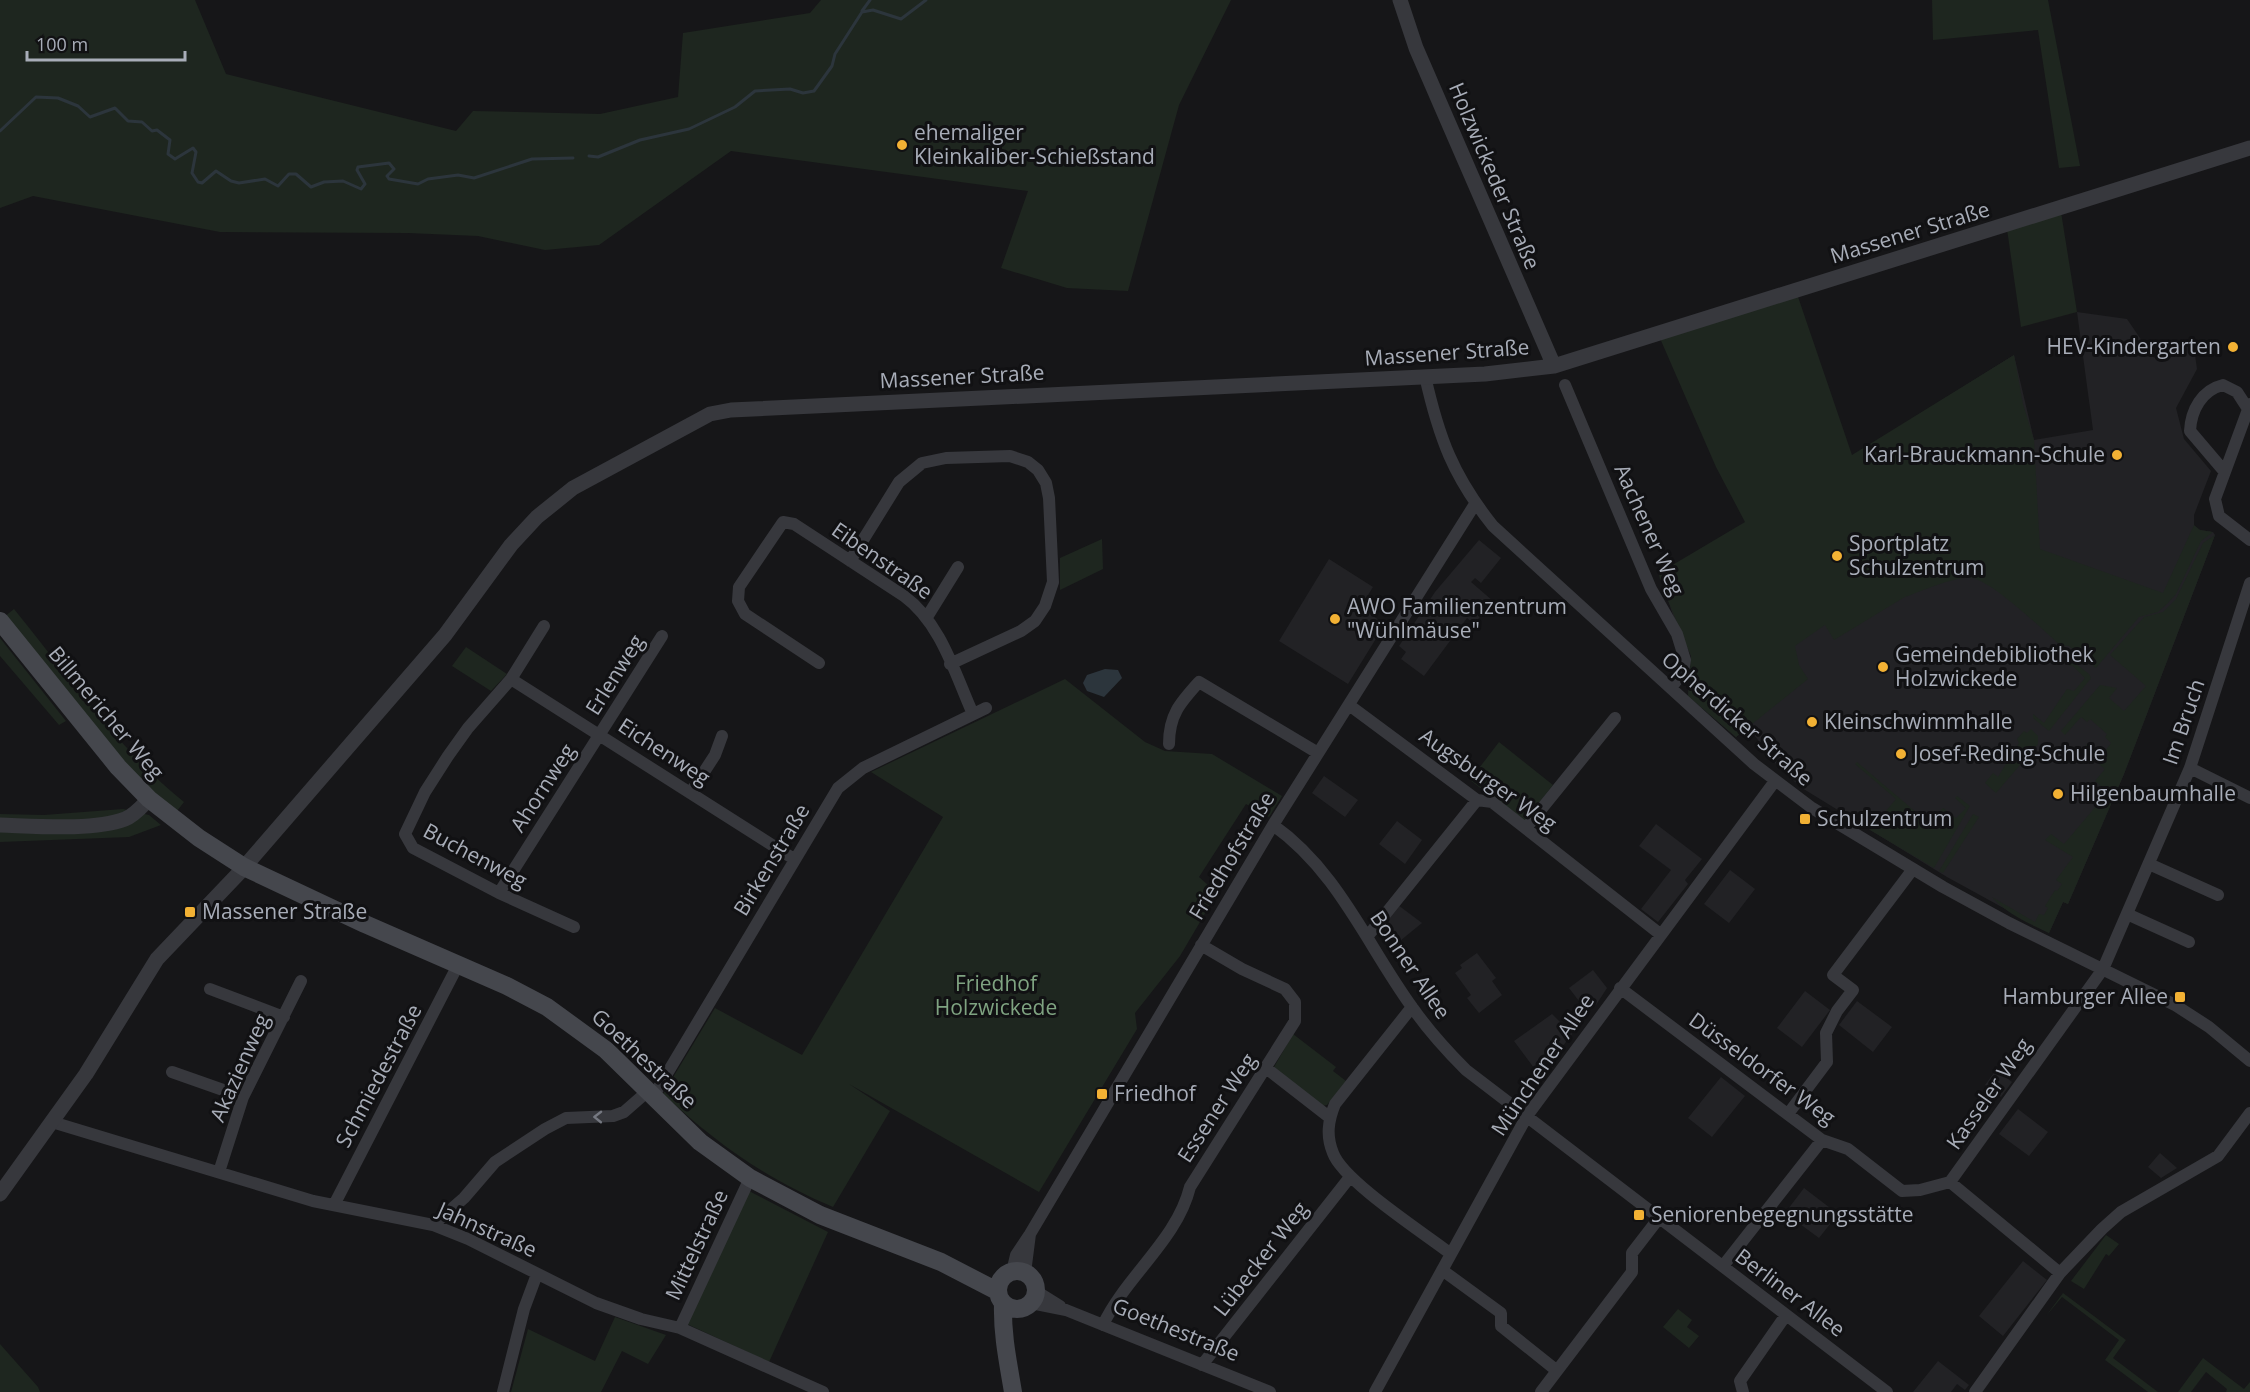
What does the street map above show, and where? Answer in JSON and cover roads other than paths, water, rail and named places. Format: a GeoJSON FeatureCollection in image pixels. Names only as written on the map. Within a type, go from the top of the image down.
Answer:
{"type":"FeatureCollection","features":[{"type":"Feature","properties":{"kind":"main road","name":"Billmericher Weg"},"geometry":{"type":"LineString","coordinates":[[0,621],[88,733],[149,799],[199,838],[244,867]]}},
{"type":"Feature","properties":{"kind":"main road","name":"Goethestraße"},"geometry":{"type":"LineString","coordinates":[[244,867],[507,986],[578,1027],[700,1142],[750,1178],[819,1215],[1015,1290]]}},
{"type":"Feature","properties":{"kind":"main road"},"geometry":{"type":"LineString","coordinates":[[1013,1392],[1008,1348],[1002,1335],[1015,1290]]}},
{"type":"Feature","properties":{"kind":"street","name":"Holzwickeder Straße"},"geometry":{"type":"LineString","coordinates":[[1400,0],[1416,48],[1554,366]]}},
{"type":"Feature","properties":{"kind":"street","name":"Massener Straße"},"geometry":{"type":"LineString","coordinates":[[0,1194],[52,1122],[157,959],[244,867],[446,635],[511,545],[537,517],[573,488],[710,414],[731,410],[1485,374],[1554,366],[2250,148]]}},
{"type":"Feature","properties":{"kind":"street","name":"Opherdicker Straße"},"geometry":{"type":"LineString","coordinates":[[1425,376],[1436,426],[1450,463],[1475,504],[1493,526],[1775,781],[1812,808],[2009,923],[2193,1016],[2250,1061]]}},
{"type":"Feature","properties":{"kind":"street","name":"Aachener Weg"},"geometry":{"type":"LineString","coordinates":[[1565,385],[1651,589],[1677,634],[1685,660],[1683,672],[1671,688]]}},
{"type":"Feature","properties":{"kind":"street"},"geometry":{"type":"LineString","coordinates":[[2224,471],[2190,431],[2190,421],[2206,392],[2223,385],[2237,392],[2249,406],[2224,471],[2215,499],[2216,508],[2227,524],[2250,540]]}},
{"type":"Feature","properties":{"kind":"street"},"geometry":{"type":"LineString","coordinates":[[850,561],[899,482],[922,464],[946,458],[1010,456],[1028,462],[1038,470],[1046,483],[1049,498],[1053,573],[1049,599],[1041,614],[1028,627],[950,664]]}},
{"type":"Feature","properties":{"kind":"street","name":"Friedhofstraße"},"geometry":{"type":"LineString","coordinates":[[1015,1290],[1030,1234],[1273,825],[1475,504]]}},
{"type":"Feature","properties":{"kind":"street","name":"Eibenstraße"},"geometry":{"type":"LineString","coordinates":[[819,663],[745,614],[738,601],[739,587],[783,522],[794,524],[904,596],[927,617],[973,714]]}},
{"type":"Feature","properties":{"kind":"street"},"geometry":{"type":"LineString","coordinates":[[927,617],[958,567]]}},
{"type":"Feature","properties":{"kind":"street","name":"Im Bruch"},"geometry":{"type":"LineString","coordinates":[[2103,969],[2190,768],[2247,604],[2250,583]]}},
{"type":"Feature","properties":{"kind":"street"},"geometry":{"type":"LineString","coordinates":[[511,679],[544,626]]}},
{"type":"Feature","properties":{"kind":"street","name":"Erlenweg"},"geometry":{"type":"LineString","coordinates":[[600,734],[662,636]]}},
{"type":"Feature","properties":{"kind":"street","name":"Eichenweg"},"geometry":{"type":"LineString","coordinates":[[511,679],[794,859]]}},
{"type":"Feature","properties":{"kind":"street","name":"Buchenweg"},"geometry":{"type":"LineString","coordinates":[[511,679],[468,728],[448,756],[425,792],[405,834],[408,843],[413,848],[499,893],[574,927]]}},
{"type":"Feature","properties":{"kind":"street"},"geometry":{"type":"LineString","coordinates":[[1169,744],[1169,723],[1183,700],[1199,682],[1318,753]]}},
{"type":"Feature","properties":{"kind":"street","name":"Augsburger Weg"},"geometry":{"type":"LineString","coordinates":[[1349,705],[1477,801],[1492,802],[1660,934]]}},
{"type":"Feature","properties":{"kind":"street","name":"Birkenstraße"},"geometry":{"type":"LineString","coordinates":[[432,1225],[464,1198],[495,1162],[545,1129],[566,1118],[613,1116],[624,1112],[650,1094],[833,795],[850,776],[986,708]]}},
{"type":"Feature","properties":{"kind":"street"},"geometry":{"type":"LineString","coordinates":[[1526,828],[1615,717]]}},
{"type":"Feature","properties":{"kind":"street","name":"Ahornweg"},"geometry":{"type":"LineString","coordinates":[[499,893],[600,734]]}},
{"type":"Feature","properties":{"kind":"street"},"geometry":{"type":"LineString","coordinates":[[691,792],[715,755],[722,736]]}},
{"type":"Feature","properties":{"kind":"street"},"geometry":{"type":"LineString","coordinates":[[2190,768],[2250,798]]}},
{"type":"Feature","properties":{"kind":"street","name":"Münchener Allee"},"geometry":{"type":"LineString","coordinates":[[1375,1392],[1527,1116],[1775,781]]}},
{"type":"Feature","properties":{"kind":"street"},"geometry":{"type":"LineString","coordinates":[[0,825],[39,826],[111,822],[132,815],[149,799]]}},
{"type":"Feature","properties":{"kind":"street"},"geometry":{"type":"LineString","coordinates":[[1367,937],[1477,801]]}},
{"type":"Feature","properties":{"kind":"street","name":"Bonner Allee"},"geometry":{"type":"LineString","coordinates":[[1273,825],[1288,836],[1323,870],[1412,1007],[1448,1052],[1466,1070],[1527,1116]]}},
{"type":"Feature","properties":{"kind":"street"},"geometry":{"type":"LineString","coordinates":[[2149,864],[2218,895]]}},
{"type":"Feature","properties":{"kind":"street"},"geometry":{"type":"LineString","coordinates":[[1788,1114],[1827,1062],[1826,1033],[1837,1011],[1853,990],[1833,975],[1913,869]]}},
{"type":"Feature","properties":{"kind":"street"},"geometry":{"type":"LineString","coordinates":[[2127,914],[2189,942]]}},
{"type":"Feature","properties":{"kind":"street","name":"Essener Weg"},"geometry":{"type":"LineString","coordinates":[[1103,1325],[1113,1303],[1185,1207],[1190,1187],[1295,1021],[1296,1008],[1293,997],[1279,985],[1242,969],[1201,945]]}},
{"type":"Feature","properties":{"kind":"street","name":"Schmiedestraße"},"geometry":{"type":"LineString","coordinates":[[334,1205],[458,965]]}},
{"type":"Feature","properties":{"kind":"street","name":"Kasseler Weg"},"geometry":{"type":"LineString","coordinates":[[1950,1182],[2103,969]]}},
{"type":"Feature","properties":{"kind":"street","name":"Akazienweg"},"geometry":{"type":"LineString","coordinates":[[219,1172],[243,1097],[301,981]]}},
{"type":"Feature","properties":{"kind":"street","name":"Düsseldorfer Weg"},"geometry":{"type":"LineString","coordinates":[[1620,988],[1821,1140],[1848,1149],[1902,1191],[1920,1190],[1950,1182]]}},
{"type":"Feature","properties":{"kind":"street"},"geometry":{"type":"LineString","coordinates":[[210,989],[284,1017]]}},
{"type":"Feature","properties":{"kind":"street"},"geometry":{"type":"LineString","coordinates":[[1412,1007],[1335,1104],[1329,1117],[1328,1134],[1333,1154],[1350,1177],[1451,1254]]}},
{"type":"Feature","properties":{"kind":"street"},"geometry":{"type":"LineString","coordinates":[[1266,1068],[1329,1117]]}},
{"type":"Feature","properties":{"kind":"street"},"geometry":{"type":"LineString","coordinates":[[172,1072],[243,1097]]}},
{"type":"Feature","properties":{"kind":"street"},"geometry":{"type":"LineString","coordinates":[[1976,1392],[2060,1273],[2121,1212],[2218,1156],[2250,1113]]}},
{"type":"Feature","properties":{"kind":"street","name":"Berliner Allee"},"geometry":{"type":"LineString","coordinates":[[1527,1116],[1887,1392]]}},
{"type":"Feature","properties":{"kind":"street","name":"Jahnstraße"},"geometry":{"type":"LineString","coordinates":[[52,1122],[313,1201],[432,1225],[468,1239],[619,1312],[680,1328],[823,1392]]}},
{"type":"Feature","properties":{"kind":"street"},"geometry":{"type":"LineString","coordinates":[[1723,1266],[1821,1140]]}},
{"type":"Feature","properties":{"kind":"street","name":"Lübecker Weg"},"geometry":{"type":"LineString","coordinates":[[1202,1365],[1350,1177]]}},
{"type":"Feature","properties":{"kind":"street","name":"Mittelstraße"},"geometry":{"type":"LineString","coordinates":[[680,1328],[750,1178]]}},
{"type":"Feature","properties":{"kind":"street"},"geometry":{"type":"LineString","coordinates":[[1950,1182],[2060,1273]]}},
{"type":"Feature","properties":{"kind":"street"},"geometry":{"type":"LineString","coordinates":[[1541,1392],[1632,1272],[1632,1252],[1659,1218]]}},
{"type":"Feature","properties":{"kind":"street"},"geometry":{"type":"LineString","coordinates":[[1442,1270],[1501,1313],[1501,1326],[1556,1370]]}},
{"type":"Feature","properties":{"kind":"street"},"geometry":{"type":"LineString","coordinates":[[502,1392],[524,1309],[537,1274]]}},
{"type":"Feature","properties":{"kind":"street","name":"Goethestraße"},"geometry":{"type":"LineString","coordinates":[[1015,1290],[1270,1392]]}},
{"type":"Feature","properties":{"kind":"street"},"geometry":{"type":"LineString","coordinates":[[1743,1392],[1740,1381],[1786,1315]]}},
{"type":"Feature","properties":{"kind":"waterway"},"geometry":{"type":"LineString","coordinates":[[862,11],[870,0]]}},
{"type":"Feature","properties":{"kind":"waterway"},"geometry":{"type":"LineString","coordinates":[[589,156],[598,157],[640,140],[689,129],[735,107],[755,91],[790,89],[803,93],[814,91],[832,66],[835,54],[862,12],[873,10],[901,19],[926,0]]}},
{"type":"Feature","properties":{"kind":"waterway"},"geometry":{"type":"LineString","coordinates":[[0,131],[36,97],[58,98],[78,106],[90,117],[115,108],[128,121],[142,122],[152,131],[157,130],[170,140],[168,154],[175,159],[193,148],[196,152],[192,173],[198,182],[202,183],[216,171],[231,181],[239,183],[265,179],[278,186],[289,174],[296,174],[311,187],[324,182],[343,181],[361,189],[365,184],[357,170],[358,167],[389,163],[394,169],[387,176],[389,179],[418,184],[428,179],[458,175],[474,178],[532,159],[573,158]]}},
{"type":"Feature","properties":{"kind":"place","name":"ehemaliger Kleinkaliber-Schießstand"},"geometry":{"type":"Point","coordinates":[902,145]}},
{"type":"Feature","properties":{"kind":"place","name":"HEV-Kindergarten"},"geometry":{"type":"Point","coordinates":[2233,347]}},
{"type":"Feature","properties":{"kind":"place","name":"Karl-Brauckmann-Schule"},"geometry":{"type":"Point","coordinates":[2117,455]}},
{"type":"Feature","properties":{"kind":"place","name":"Sportplatz Schulzentrum"},"geometry":{"type":"Point","coordinates":[1837,556]}},
{"type":"Feature","properties":{"kind":"place","name":"AWO Familienzentrum \"Wühlmäuse\""},"geometry":{"type":"Point","coordinates":[1335,619]}},
{"type":"Feature","properties":{"kind":"place","name":"Gemeindebibliothek Holzwickede"},"geometry":{"type":"Point","coordinates":[1883,667]}},
{"type":"Feature","properties":{"kind":"place","name":"Kleinschwimmhalle"},"geometry":{"type":"Point","coordinates":[1812,722]}},
{"type":"Feature","properties":{"kind":"place","name":"Josef-Reding-Schule"},"geometry":{"type":"Point","coordinates":[1901,754]}},
{"type":"Feature","properties":{"kind":"place","name":"Hilgenbaumhalle"},"geometry":{"type":"Point","coordinates":[2058,794]}},
{"type":"Feature","properties":{"kind":"place","name":"Schulzentrum"},"geometry":{"type":"Point","coordinates":[1805,819]}},
{"type":"Feature","properties":{"kind":"place","name":"Massener Straße"},"geometry":{"type":"Point","coordinates":[190,912]}},
{"type":"Feature","properties":{"kind":"place","name":"Hamburger Allee"},"geometry":{"type":"Point","coordinates":[2180,997]}},
{"type":"Feature","properties":{"kind":"place","name":"Friedhof"},"geometry":{"type":"Point","coordinates":[1102,1094]}},
{"type":"Feature","properties":{"kind":"place","name":"Seniorenbegegnungsstätte"},"geometry":{"type":"Point","coordinates":[1639,1215]}},
{"type":"Feature","properties":{"kind":"park label","name":"Friedhof Holzwickede"},"geometry":{"type":"Point","coordinates":[996,996]}}]}
